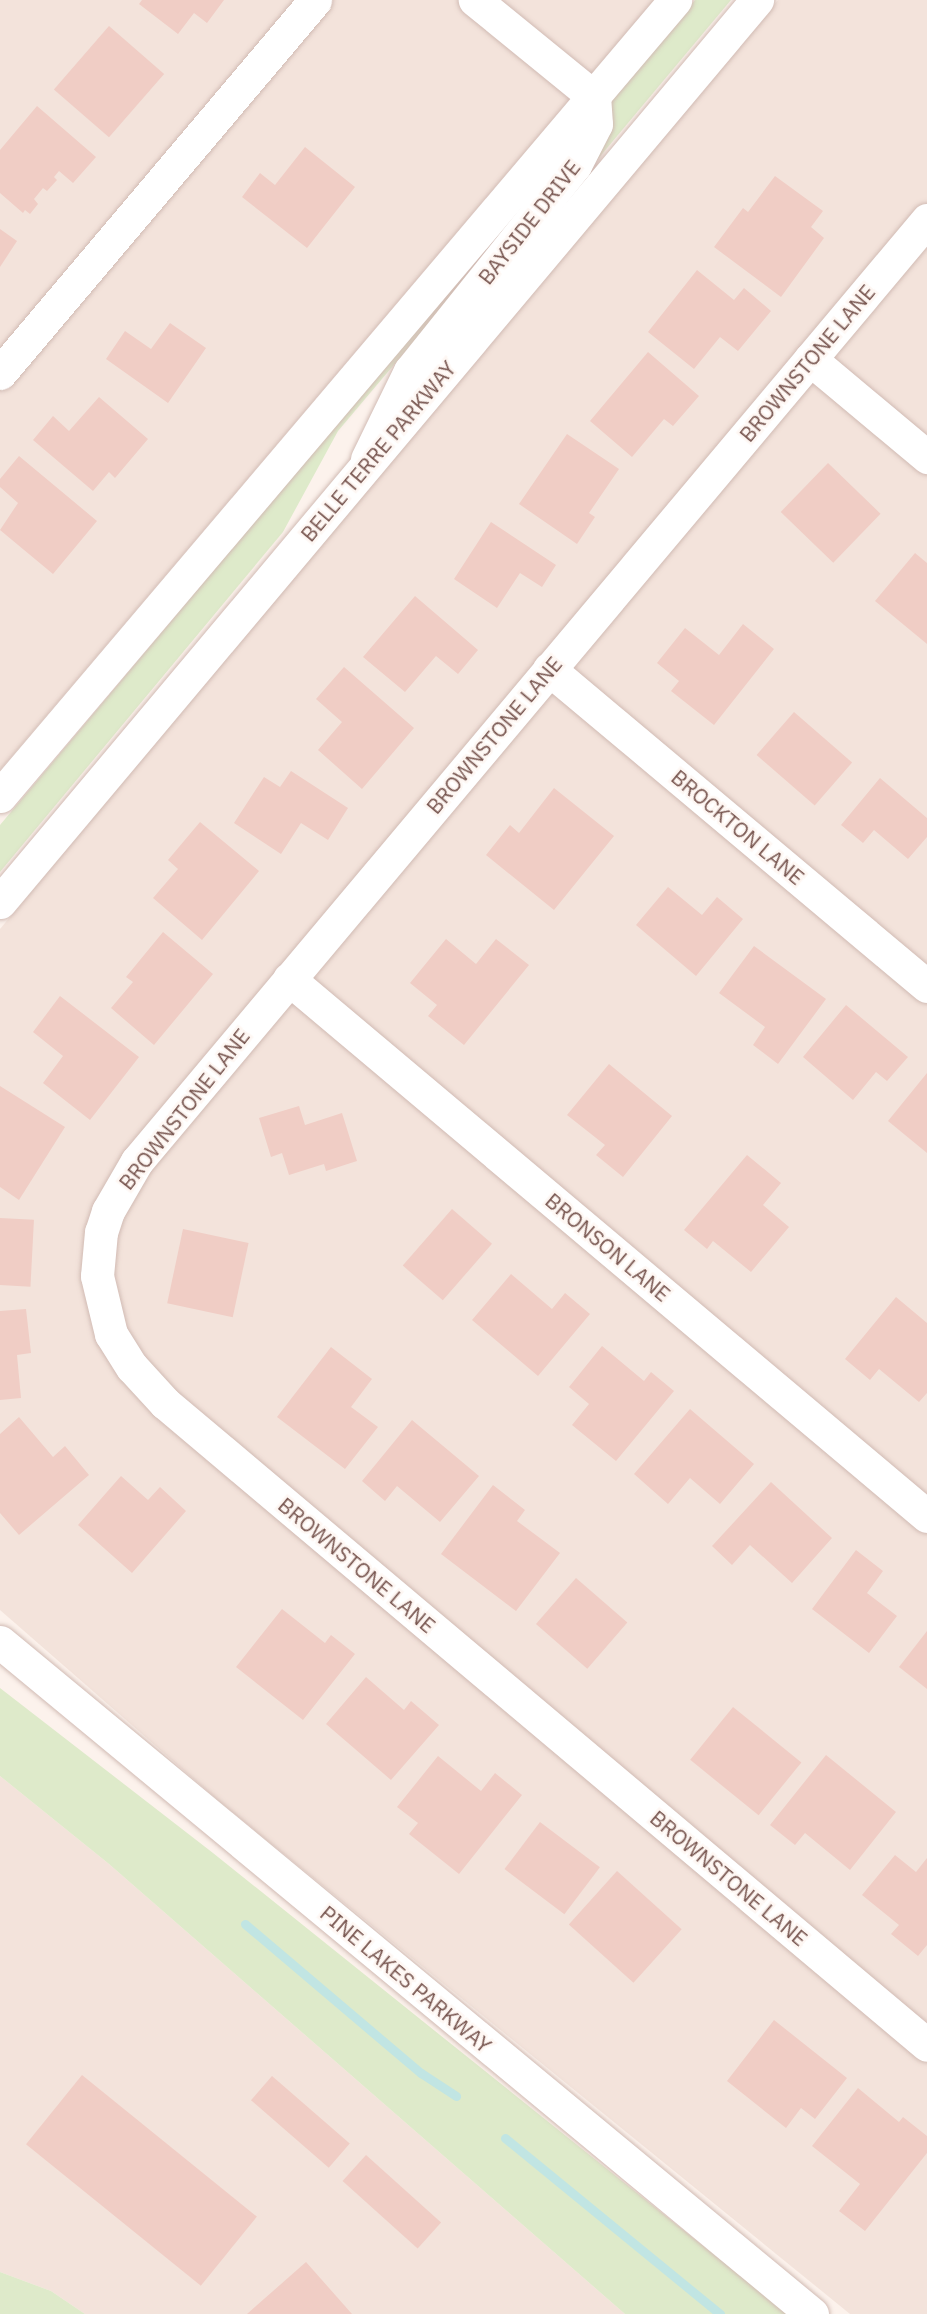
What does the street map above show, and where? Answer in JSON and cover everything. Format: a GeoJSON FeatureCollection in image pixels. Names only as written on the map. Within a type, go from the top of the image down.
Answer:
{"type":"FeatureCollection","features":[{"type":"Feature","properties":{"kind":"street"},"geometry":{"type":"LineString","coordinates":[[0,373],[315,0]]}},
{"type":"Feature","properties":{"kind":"street"},"geometry":{"type":"LineString","coordinates":[[475,0],[594,97]]}},
{"type":"Feature","properties":{"kind":"street"},"geometry":{"type":"LineString","coordinates":[[0,796],[675,0]]}},
{"type":"Feature","properties":{"kind":"street","name":"BELLE TERRE PARKWAY"},"geometry":{"type":"LineString","coordinates":[[0,902],[758,0]]}},
{"type":"Feature","properties":{"kind":"street","name":"BAYSIDE DRIVE"},"geometry":{"type":"LineString","coordinates":[[363,469],[410,371],[584,152],[596,124],[594,97]]}},
{"type":"Feature","properties":{"kind":"street","name":"BROWNSTONE LANE"},"geometry":{"type":"LineString","coordinates":[[927,220],[137,1161],[108,1211],[98,1254],[99,1296],[121,1351],[165,1403],[927,2045]]}},
{"type":"Feature","properties":{"kind":"street"},"geometry":{"type":"LineString","coordinates":[[810,359],[927,457]]}},
{"type":"Feature","properties":{"kind":"street","name":"BROCKTON LANE"},"geometry":{"type":"LineString","coordinates":[[549,669],[927,986]]}},
{"type":"Feature","properties":{"kind":"street","name":"BRONSON LANE"},"geometry":{"type":"LineString","coordinates":[[289,978],[927,1516]]}},
{"type":"Feature","properties":{"kind":"street","name":"PINE LAKES PARKWAY"},"geometry":{"type":"LineString","coordinates":[[0,1642],[812,2314]]}},
{"type":"Feature","properties":{"kind":"shaded area"},"geometry":{"type":"Polygon","coordinates":[[[0,0],[654,0],[0,770],[0,0]]]}},
{"type":"Feature","properties":{"kind":"shaded area"},"geometry":{"type":"Polygon","coordinates":[[[778,0],[927,0],[927,2314],[850,2314],[220,1802],[0,1610],[0,929],[778,0]]]}},
{"type":"Feature","properties":{"kind":"shaded area"},"geometry":{"type":"Polygon","coordinates":[[[0,1776],[109,1864],[625,2314],[85,2314],[51,2291],[0,2272],[0,1776]]]}},
{"type":"Feature","properties":{"kind":"green space"},"geometry":{"type":"Polygon","coordinates":[[[695,0],[731,0],[592,166],[604,106],[695,0]]]}},
{"type":"Feature","properties":{"kind":"green space"},"geometry":{"type":"Polygon","coordinates":[[[555,164],[560,168],[338,431],[283,532],[0,872],[0,825],[555,164]]]}},
{"type":"Feature","properties":{"kind":"green space"},"geometry":{"type":"Polygon","coordinates":[[[0,1688],[213,1853],[788,2314],[625,2314],[109,1864],[0,1776],[0,1688]]]}},
{"type":"Feature","properties":{"kind":"green space"},"geometry":{"type":"Polygon","coordinates":[[[0,2272],[51,2291],[85,2314],[0,2314],[0,2272]]]}},
{"type":"Feature","properties":{"kind":"building"},"geometry":{"type":"Polygon","coordinates":[[[142,0],[224,0],[207,23],[194,13],[178,34],[139,4],[142,0]]]}},
{"type":"Feature","properties":{"kind":"building"},"geometry":{"type":"Polygon","coordinates":[[[109,26],[164,74],[109,137],[54,89],[109,26]]]}},
{"type":"Feature","properties":{"kind":"building"},"geometry":{"type":"Polygon","coordinates":[[[37,106],[96,157],[73,183],[59,171],[54,177],[57,180],[47,191],[43,188],[34,199],[38,204],[30,214],[25,210],[23,213],[0,193],[0,150],[37,106]]]}},
{"type":"Feature","properties":{"kind":"building"},"geometry":{"type":"Polygon","coordinates":[[[305,147],[355,187],[307,248],[242,197],[260,173],[275,185],[305,147]]]}},
{"type":"Feature","properties":{"kind":"building"},"geometry":{"type":"Polygon","coordinates":[[[775,176],[823,211],[811,227],[824,238],[781,297],[714,247],[743,208],[748,212],[775,176]]]}},
{"type":"Feature","properties":{"kind":"building"},"geometry":{"type":"Polygon","coordinates":[[[0,229],[17,241],[0,267],[0,229]]]}},
{"type":"Feature","properties":{"kind":"building"},"geometry":{"type":"Polygon","coordinates":[[[697,270],[734,300],[744,288],[771,311],[738,351],[720,337],[694,369],[648,332],[697,270]]]}},
{"type":"Feature","properties":{"kind":"building"},"geometry":{"type":"Polygon","coordinates":[[[170,323],[206,348],[168,403],[106,359],[125,331],[151,349],[170,323]]]}},
{"type":"Feature","properties":{"kind":"building"},"geometry":{"type":"Polygon","coordinates":[[[648,352],[699,396],[673,426],[664,419],[632,457],[590,421],[648,352]]]}},
{"type":"Feature","properties":{"kind":"building"},"geometry":{"type":"Polygon","coordinates":[[[99,397],[148,439],[115,478],[109,472],[93,491],[33,440],[53,416],[69,431],[99,397]]]}},
{"type":"Feature","properties":{"kind":"building"},"geometry":{"type":"Polygon","coordinates":[[[567,434],[619,469],[589,513],[595,517],[577,544],[519,504],[567,434]]]}},
{"type":"Feature","properties":{"kind":"building"},"geometry":{"type":"Polygon","coordinates":[[[19,456],[97,521],[53,574],[0,530],[18,503],[0,487],[0,479],[19,456]]]}},
{"type":"Feature","properties":{"kind":"building"},"geometry":{"type":"Polygon","coordinates":[[[828,463],[881,514],[833,563],[781,512],[828,463]]]}},
{"type":"Feature","properties":{"kind":"building"},"geometry":{"type":"Polygon","coordinates":[[[491,522],[556,565],[542,587],[520,573],[497,608],[454,579],[491,522]]]}},
{"type":"Feature","properties":{"kind":"building"},"geometry":{"type":"Polygon","coordinates":[[[915,553],[927,563],[927,644],[875,601],[915,553]]]}},
{"type":"Feature","properties":{"kind":"building"},"geometry":{"type":"Polygon","coordinates":[[[415,596],[478,650],[458,674],[436,656],[405,692],[363,657],[415,596]]]}},
{"type":"Feature","properties":{"kind":"building"},"geometry":{"type":"Polygon","coordinates":[[[743,624],[774,649],[714,725],[671,691],[679,681],[657,663],[685,628],[719,655],[743,624]]]}},
{"type":"Feature","properties":{"kind":"building"},"geometry":{"type":"Polygon","coordinates":[[[344,667],[414,728],[362,789],[318,750],[342,722],[316,699],[344,667]]]}},
{"type":"Feature","properties":{"kind":"building"},"geometry":{"type":"Polygon","coordinates":[[[794,712],[852,763],[815,806],[757,755],[794,712]]]}},
{"type":"Feature","properties":{"kind":"building"},"geometry":{"type":"Polygon","coordinates":[[[291,771],[348,808],[328,840],[301,823],[281,854],[234,823],[264,777],[280,787],[291,771]]]}},
{"type":"Feature","properties":{"kind":"building"},"geometry":{"type":"Polygon","coordinates":[[[880,778],[927,818],[927,837],[908,859],[874,830],[863,843],[841,825],[880,778]]]}},
{"type":"Feature","properties":{"kind":"building"},"geometry":{"type":"Polygon","coordinates":[[[554,788],[614,836],[554,910],[486,855],[510,825],[519,833],[554,788]]]}},
{"type":"Feature","properties":{"kind":"building"},"geometry":{"type":"Polygon","coordinates":[[[200,822],[259,871],[202,940],[153,898],[178,869],[168,860],[200,822]]]}},
{"type":"Feature","properties":{"kind":"building"},"geometry":{"type":"Polygon","coordinates":[[[668,887],[702,915],[717,897],[743,919],[696,976],[636,925],[668,887]]]}},
{"type":"Feature","properties":{"kind":"building"},"geometry":{"type":"Polygon","coordinates":[[[163,932],[213,974],[154,1045],[111,1008],[133,982],[126,977],[163,932]]]}},
{"type":"Feature","properties":{"kind":"building"},"geometry":{"type":"Polygon","coordinates":[[[446,939],[476,964],[496,939],[529,965],[464,1045],[428,1016],[437,1005],[410,983],[446,939]]]}},
{"type":"Feature","properties":{"kind":"building"},"geometry":{"type":"Polygon","coordinates":[[[754,946],[826,999],[778,1064],[753,1045],[765,1027],[719,993],[754,946]]]}},
{"type":"Feature","properties":{"kind":"building"},"geometry":{"type":"Polygon","coordinates":[[[60,996],[139,1057],[90,1120],[43,1083],[63,1056],[33,1032],[60,996]]]}},
{"type":"Feature","properties":{"kind":"building"},"geometry":{"type":"Polygon","coordinates":[[[846,1005],[908,1057],[887,1081],[876,1072],[853,1100],[803,1057],[846,1005]]]}},
{"type":"Feature","properties":{"kind":"building"},"geometry":{"type":"Polygon","coordinates":[[[609,1064],[672,1116],[623,1177],[596,1155],[605,1145],[567,1115],[609,1064]]]}},
{"type":"Feature","properties":{"kind":"building"},"geometry":{"type":"Polygon","coordinates":[[[927,1073],[927,1153],[888,1121],[927,1073]]]}},
{"type":"Feature","properties":{"kind":"building"},"geometry":{"type":"Polygon","coordinates":[[[0,1086],[65,1127],[19,1200],[0,1187],[0,1086]]]}},
{"type":"Feature","properties":{"kind":"building"},"geometry":{"type":"Polygon","coordinates":[[[299,1106],[305,1125],[342,1113],[357,1161],[326,1171],[324,1164],[289,1175],[282,1153],[271,1157],[259,1118],[299,1106]]]}},
{"type":"Feature","properties":{"kind":"building"},"geometry":{"type":"Polygon","coordinates":[[[747,1155],[781,1183],[763,1205],[789,1227],[751,1272],[713,1241],[707,1249],[684,1230],[747,1155]]]}},
{"type":"Feature","properties":{"kind":"building"},"geometry":{"type":"Polygon","coordinates":[[[452,1209],[492,1244],[443,1300],[403,1266],[452,1209]]]}},
{"type":"Feature","properties":{"kind":"building"},"geometry":{"type":"Polygon","coordinates":[[[0,1218],[34,1220],[30,1287],[0,1285],[0,1218]]]}},
{"type":"Feature","properties":{"kind":"building"},"geometry":{"type":"Polygon","coordinates":[[[183,1229],[249,1243],[233,1317],[167,1303],[183,1229]]]}},
{"type":"Feature","properties":{"kind":"building"},"geometry":{"type":"Polygon","coordinates":[[[511,1274],[552,1309],[565,1293],[590,1314],[538,1376],[472,1320],[511,1274]]]}},
{"type":"Feature","properties":{"kind":"building"},"geometry":{"type":"Polygon","coordinates":[[[896,1297],[927,1323],[927,1393],[919,1402],[879,1369],[870,1380],[845,1359],[896,1297]]]}},
{"type":"Feature","properties":{"kind":"building"},"geometry":{"type":"Polygon","coordinates":[[[26,1309],[31,1353],[17,1355],[21,1398],[0,1400],[0,1311],[26,1309]]]}},
{"type":"Feature","properties":{"kind":"building"},"geometry":{"type":"Polygon","coordinates":[[[602,1346],[644,1381],[651,1372],[674,1391],[616,1461],[572,1425],[589,1404],[569,1387],[602,1346]]]}},
{"type":"Feature","properties":{"kind":"building"},"geometry":{"type":"Polygon","coordinates":[[[331,1347],[372,1379],[351,1407],[378,1427],[345,1469],[277,1417],[331,1347]]]}},
{"type":"Feature","properties":{"kind":"building"},"geometry":{"type":"Polygon","coordinates":[[[690,1409],[754,1464],[720,1504],[690,1478],[668,1504],[634,1474],[690,1409]]]}},
{"type":"Feature","properties":{"kind":"building"},"geometry":{"type":"Polygon","coordinates":[[[19,1417],[53,1457],[65,1446],[89,1475],[19,1535],[0,1513],[0,1434],[19,1417]]]}},
{"type":"Feature","properties":{"kind":"building"},"geometry":{"type":"Polygon","coordinates":[[[412,1420],[479,1476],[440,1522],[397,1486],[385,1501],[362,1481],[412,1420]]]}},
{"type":"Feature","properties":{"kind":"building"},"geometry":{"type":"Polygon","coordinates":[[[121,1476],[148,1500],[160,1487],[186,1511],[132,1573],[78,1525],[121,1476]]]}},
{"type":"Feature","properties":{"kind":"building"},"geometry":{"type":"Polygon","coordinates":[[[771,1482],[832,1538],[792,1583],[750,1545],[732,1565],[712,1546],[771,1482]]]}},
{"type":"Feature","properties":{"kind":"building"},"geometry":{"type":"Polygon","coordinates":[[[493,1485],[525,1510],[517,1521],[560,1553],[516,1611],[441,1554],[493,1485]]]}},
{"type":"Feature","properties":{"kind":"building"},"geometry":{"type":"Polygon","coordinates":[[[856,1550],[883,1571],[867,1593],[897,1616],[869,1653],[812,1609],[856,1550]]]}},
{"type":"Feature","properties":{"kind":"building"},"geometry":{"type":"Polygon","coordinates":[[[576,1578],[627,1623],[587,1669],[536,1624],[576,1578]]]}},
{"type":"Feature","properties":{"kind":"building"},"geometry":{"type":"Polygon","coordinates":[[[282,1609],[325,1643],[331,1635],[355,1654],[303,1720],[236,1667],[282,1609]]]}},
{"type":"Feature","properties":{"kind":"building"},"geometry":{"type":"Polygon","coordinates":[[[927,1631],[927,1689],[899,1667],[927,1631]]]}},
{"type":"Feature","properties":{"kind":"building"},"geometry":{"type":"Polygon","coordinates":[[[366,1677],[404,1710],[411,1701],[439,1725],[391,1780],[326,1724],[366,1677]]]}},
{"type":"Feature","properties":{"kind":"building"},"geometry":{"type":"Polygon","coordinates":[[[733,1707],[801,1762],[759,1815],[690,1760],[733,1707]]]}},
{"type":"Feature","properties":{"kind":"building"},"geometry":{"type":"Polygon","coordinates":[[[826,1755],[896,1812],[850,1870],[805,1833],[795,1845],[770,1825],[826,1755]]]}},
{"type":"Feature","properties":{"kind":"building"},"geometry":{"type":"Polygon","coordinates":[[[438,1756],[481,1791],[495,1773],[522,1795],[459,1874],[409,1834],[418,1823],[397,1807],[438,1756]]]}},
{"type":"Feature","properties":{"kind":"building"},"geometry":{"type":"Polygon","coordinates":[[[540,1822],[600,1867],[564,1914],[504,1869],[540,1822]]]}},
{"type":"Feature","properties":{"kind":"building"},"geometry":{"type":"Polygon","coordinates":[[[895,1855],[916,1872],[927,1858],[927,1945],[918,1956],[891,1934],[899,1925],[862,1895],[895,1855]]]}},
{"type":"Feature","properties":{"kind":"building"},"geometry":{"type":"Polygon","coordinates":[[[617,1871],[682,1929],[633,1983],[569,1925],[617,1871]]]}},
{"type":"Feature","properties":{"kind":"building"},"geometry":{"type":"Polygon","coordinates":[[[774,2020],[847,2078],[815,2119],[801,2108],[786,2128],[727,2081],[774,2020]]]}},
{"type":"Feature","properties":{"kind":"building"},"geometry":{"type":"Polygon","coordinates":[[[82,2075],[257,2217],[201,2286],[26,2144],[82,2075]]]}},
{"type":"Feature","properties":{"kind":"building"},"geometry":{"type":"Polygon","coordinates":[[[272,2076],[350,2144],[329,2168],[251,2100],[272,2076]]]}},
{"type":"Feature","properties":{"kind":"building"},"geometry":{"type":"Polygon","coordinates":[[[858,2088],[899,2122],[903,2117],[927,2136],[927,2153],[865,2231],[839,2211],[860,2184],[812,2146],[858,2088]]]}},
{"type":"Feature","properties":{"kind":"building"},"geometry":{"type":"Polygon","coordinates":[[[366,2155],[441,2223],[418,2249],[343,2181],[366,2155]]]}},
{"type":"Feature","properties":{"kind":"building"},"geometry":{"type":"Polygon","coordinates":[[[306,2262],[352,2314],[247,2314],[306,2262]]]}},
{"type":"Feature","properties":{"kind":"waterway"},"geometry":{"type":"LineString","coordinates":[[245,1924],[421,2073],[456,2096]]}},
{"type":"Feature","properties":{"kind":"waterway"},"geometry":{"type":"LineString","coordinates":[[505,2138],[720,2314]]}}]}
